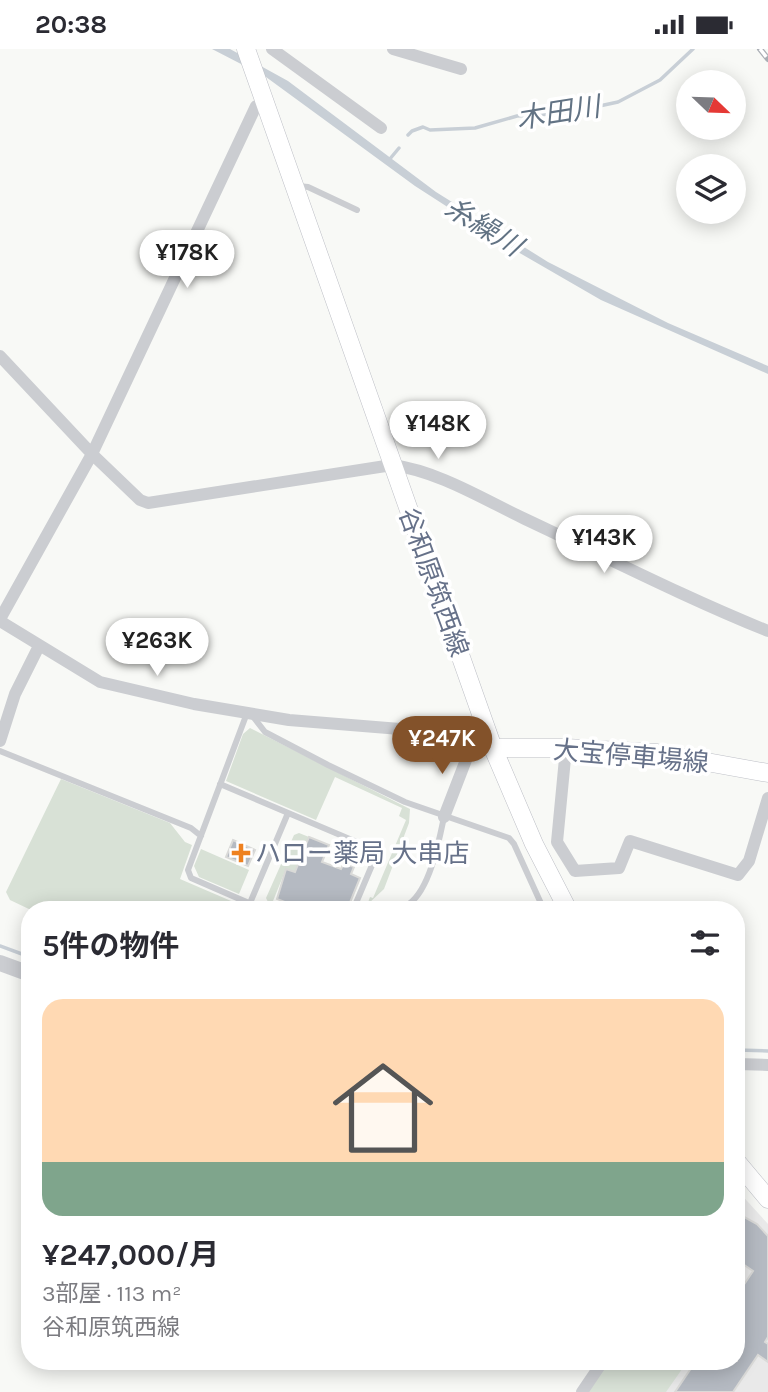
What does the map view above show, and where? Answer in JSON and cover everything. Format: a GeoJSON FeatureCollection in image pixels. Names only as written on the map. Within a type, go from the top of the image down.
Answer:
{"type":"FeatureCollection","features":[{"type":"Feature","properties":{"kind":"main road","name":"谷和原筑西線"},"geometry":{"type":"LineString","coordinates":[[246,49],[493,748],[534,845],[563,901]]}},
{"type":"Feature","properties":{"kind":"main road","name":"大宝停車場線"},"geometry":{"type":"LineString","coordinates":[[493,748],[566,748],[657,753],[768,773]]}},
{"type":"Feature","properties":{"kind":"main road"},"geometry":{"type":"LineString","coordinates":[[745,1174],[768,1199]]}},
{"type":"Feature","properties":{"kind":"street"},"geometry":{"type":"LineString","coordinates":[[272,49],[381,128]]}},
{"type":"Feature","properties":{"kind":"street"},"geometry":{"type":"LineString","coordinates":[[393,49],[461,69]]}},
{"type":"Feature","properties":{"kind":"street"},"geometry":{"type":"LineString","coordinates":[[264,104],[256,106],[92,454],[0,620],[100,682],[194,704],[289,720],[400,729],[471,747],[493,748]]}},
{"type":"Feature","properties":{"kind":"street"},"geometry":{"type":"LineString","coordinates":[[0,356],[92,454],[140,500],[148,503],[392,465],[409,467],[455,485],[718,611],[768,631]]}},
{"type":"Feature","properties":{"kind":"street"},"geometry":{"type":"LineString","coordinates":[[0,741],[15,694],[39,646]]}},
{"type":"Feature","properties":{"kind":"street"},"geometry":{"type":"LineString","coordinates":[[444,817],[471,747]]}},
{"type":"Feature","properties":{"kind":"street"},"geometry":{"type":"LineString","coordinates":[[566,748],[557,842],[575,871],[619,868],[630,841],[738,875],[749,861],[768,798]]}},
{"type":"Feature","properties":{"kind":"street"},"geometry":{"type":"LineString","coordinates":[[0,963],[21,971]]}},
{"type":"Feature","properties":{"kind":"street"},"geometry":{"type":"LineString","coordinates":[[745,1065],[768,1065]]}},
{"type":"Feature","properties":{"kind":"street"},"geometry":{"type":"LineString","coordinates":[[582,1392],[597,1370]]}},
{"type":"Feature","properties":{"kind":"lane"},"geometry":{"type":"LineString","coordinates":[[293,187],[308,187],[357,210]]}},
{"type":"Feature","properties":{"kind":"lane"},"geometry":{"type":"LineString","coordinates":[[245,901],[191,878],[188,870],[249,712],[265,732],[350,776],[444,817],[511,840],[540,901]]}},
{"type":"Feature","properties":{"kind":"lane"},"geometry":{"type":"LineString","coordinates":[[0,751],[191,828],[201,836]]}},
{"type":"Feature","properties":{"kind":"lane"},"geometry":{"type":"LineString","coordinates":[[220,784],[378,851],[357,901]]}},
{"type":"Feature","properties":{"kind":"lane"},"geometry":{"type":"LineString","coordinates":[[251,901],[288,813]]}},
{"type":"Feature","properties":{"kind":"lane"},"geometry":{"type":"LineString","coordinates":[[413,901],[438,847],[444,817]]}},
{"type":"Feature","properties":{"kind":"shaded area"},"geometry":{"type":"Polygon","coordinates":[[[250,728],[410,809],[409,823],[384,889],[371,901],[368,901],[370,897],[373,898],[406,820],[399,816],[402,808],[335,777],[316,820],[226,781],[243,734],[250,728]]]}},
{"type":"Feature","properties":{"kind":"shaded area"},"geometry":{"type":"Polygon","coordinates":[[[61,779],[170,823],[185,842],[192,845],[180,879],[231,901],[21,901],[21,905],[10,900],[6,892],[61,779]]]}},
{"type":"Feature","properties":{"kind":"shaded area"},"geometry":{"type":"Polygon","coordinates":[[[299,833],[309,837],[295,872],[286,869],[273,901],[268,901],[266,898],[294,835],[299,833]]]}},
{"type":"Feature","properties":{"kind":"shaded area"},"geometry":{"type":"Polygon","coordinates":[[[201,849],[249,870],[239,894],[199,877],[194,866],[201,849]]]}},
{"type":"Feature","properties":{"kind":"shaded area"},"geometry":{"type":"Polygon","coordinates":[[[745,1199],[768,1224],[768,1392],[588,1392],[603,1370],[745,1370],[745,1199]]]}},
{"type":"Feature","properties":{"kind":"shaded area"},"geometry":{"type":"Polygon","coordinates":[[[603,1370],[681,1370],[666,1392],[588,1392],[603,1370]]]}},
{"type":"Feature","properties":{"kind":"water","name":"糸繰川"},"geometry":{"type":"Polygon","coordinates":[[[212,49],[230,49],[288,81],[436,192],[548,262],[668,323],[768,366],[768,374],[601,300],[511,248],[415,186],[266,77],[212,49]]]}},
{"type":"Feature","properties":{"kind":"building"},"geometry":{"type":"Polygon","coordinates":[[[309,837],[329,845],[322,862],[341,869],[344,863],[354,867],[351,874],[360,878],[351,901],[277,899],[286,869],[295,872],[309,837]]]}},
{"type":"Feature","properties":{"kind":"building"},"geometry":{"type":"Polygon","coordinates":[[[233,840],[255,850],[248,866],[226,857],[233,840]]]}},
{"type":"Feature","properties":{"kind":"building"},"geometry":{"type":"Polygon","coordinates":[[[745,1217],[757,1224],[768,1236],[768,1337],[765,1342],[768,1344],[768,1362],[758,1355],[733,1392],[675,1392],[690,1370],[745,1370],[745,1283],[753,1271],[745,1266],[745,1217]]]}},
{"type":"Feature","properties":{"kind":"waterway","name":"木田川"},"geometry":{"type":"LineString","coordinates":[[408,135],[423,127],[430,130],[475,128],[517,116],[567,113],[618,102],[660,80],[693,49]]}},
{"type":"Feature","properties":{"kind":"waterway","name":"木田川"},"geometry":{"type":"LineString","coordinates":[[389,160],[399,148]]}},
{"type":"Feature","properties":{"kind":"waterway"},"geometry":{"type":"LineString","coordinates":[[0,946],[21,954]]}},
{"type":"Feature","properties":{"kind":"waterway"},"geometry":{"type":"LineString","coordinates":[[745,1050],[768,1051]]}},
{"type":"Feature","properties":{"kind":"railway"},"geometry":{"type":"LineString","coordinates":[[760,49],[768,59]]}},
{"type":"Feature","properties":{"kind":"place","name":"ハロー薬局 大串店"},"geometry":{"type":"Point","coordinates":[241,853]}}]}
